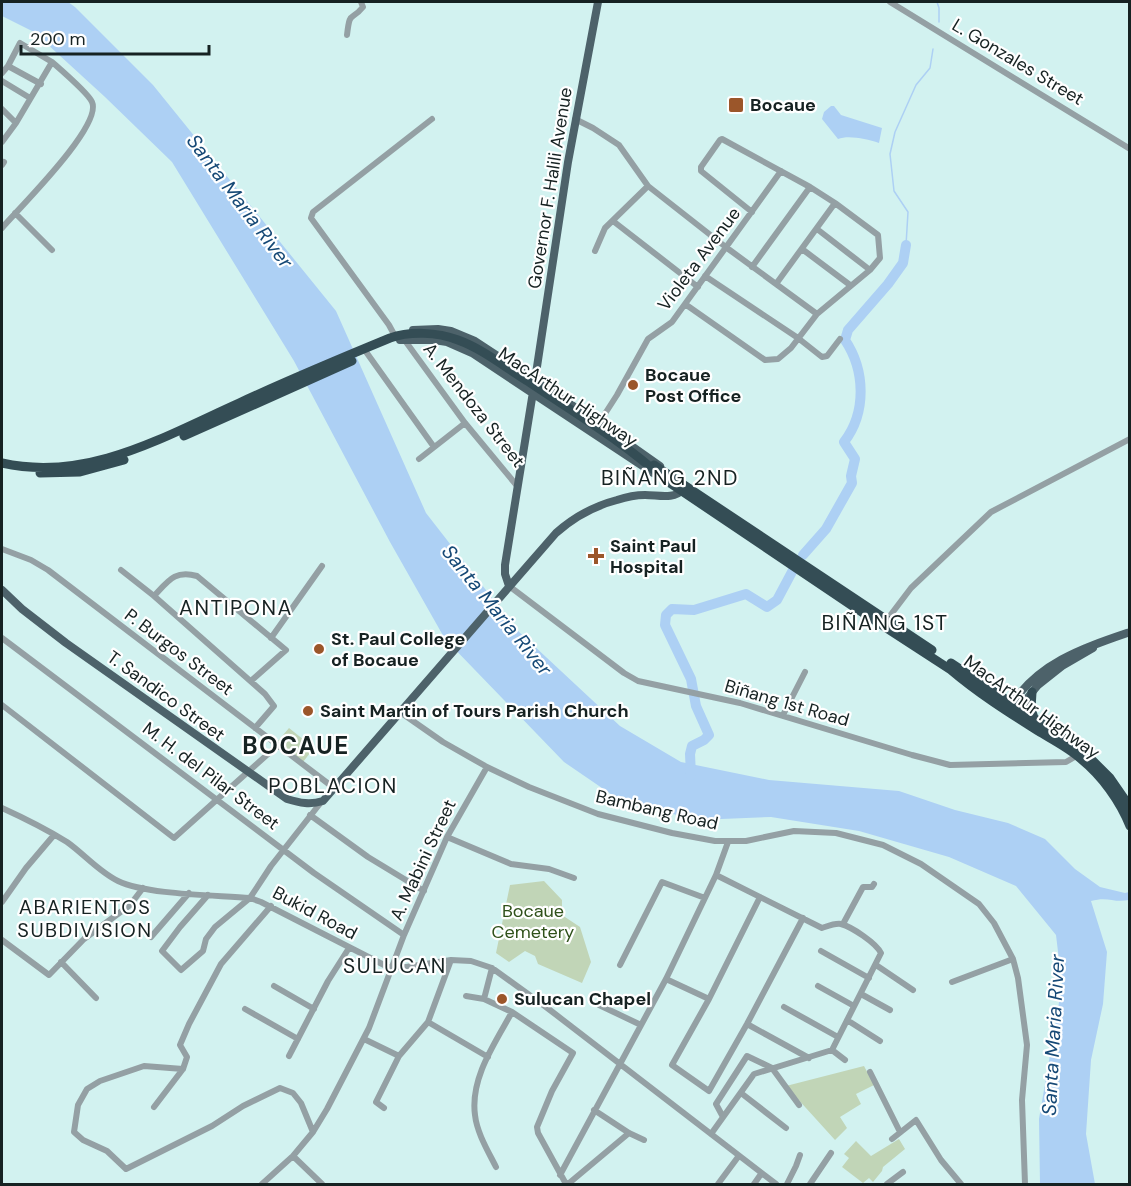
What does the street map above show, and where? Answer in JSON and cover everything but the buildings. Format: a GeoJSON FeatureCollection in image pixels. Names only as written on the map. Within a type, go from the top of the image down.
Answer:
{"type":"FeatureCollection","features":[{"type":"Feature","properties":{"kind":"highway"},"geometry":{"type":"LineString","coordinates":[[402,338],[427,334],[448,336],[477,349],[665,475]]}},
{"type":"Feature","properties":{"kind":"highway","name":"MacArthur Highway"},"geometry":{"type":"LineString","coordinates":[[2,469],[68,473],[108,465],[161,446],[297,381],[402,338]]}},
{"type":"Feature","properties":{"kind":"highway","name":"MacArthur Highway"},"geometry":{"type":"LineString","coordinates":[[2,463],[39,468],[67,466],[122,454],[163,439],[242,401],[297,381]]}},
{"type":"Feature","properties":{"kind":"highway","name":"MacArthur Highway"},"geometry":{"type":"LineString","coordinates":[[665,475],[1079,753],[1114,796],[1130,826]]}},
{"type":"Feature","properties":{"kind":"highway"},"geometry":{"type":"LineString","coordinates":[[1032,692],[1031,709],[1034,718]]}},
{"type":"Feature","properties":{"kind":"highway","name":"MacArthur Highway"},"geometry":{"type":"LineString","coordinates":[[1013,710],[1034,718],[1110,778],[1130,807]]}},
{"type":"Feature","properties":{"kind":"main road","name":"Governor F. Halili Avenue"},"geometry":{"type":"LineString","coordinates":[[535,380],[575,119],[598,2]]}},
{"type":"Feature","properties":{"kind":"main road","name":"MacArthur Highway"},"geometry":{"type":"LineString","coordinates":[[402,338],[416,329],[438,329],[475,340],[651,458],[665,475]]}},
{"type":"Feature","properties":{"kind":"main road","name":"MacArthur Highway"},"geometry":{"type":"LineString","coordinates":[[402,338],[434,340],[460,347],[486,361],[644,468],[665,475]]}},
{"type":"Feature","properties":{"kind":"main road"},"geometry":{"type":"LineString","coordinates":[[509,586],[505,565],[533,392]]}},
{"type":"Feature","properties":{"kind":"main road"},"geometry":{"type":"LineString","coordinates":[[322,801],[556,533],[581,514],[622,498],[644,495],[671,496],[685,488]]}},
{"type":"Feature","properties":{"kind":"main road","name":"T. Sandico Street"},"geometry":{"type":"LineString","coordinates":[[2,590],[59,638],[287,800],[307,804],[322,801]]}},
{"type":"Feature","properties":{"kind":"main road"},"geometry":{"type":"LineString","coordinates":[[1013,710],[1033,679],[1057,661],[1078,650],[1130,632]]}},
{"type":"Feature","properties":{"kind":"main road"},"geometry":{"type":"LineString","coordinates":[[1013,710],[1038,685],[1062,666],[1102,641]]}},
{"type":"Feature","properties":{"kind":"street"},"geometry":{"type":"LineString","coordinates":[[346,35],[348,20],[351,15],[362,10],[362,2]]}},
{"type":"Feature","properties":{"kind":"street","name":"L. Gonzales Street"},"geometry":{"type":"LineString","coordinates":[[890,2],[1130,149]]}},
{"type":"Feature","properties":{"kind":"street"},"geometry":{"type":"LineString","coordinates":[[2,73],[20,43],[52,62],[91,99],[93,110],[82,133],[62,162],[2,228]]}},
{"type":"Feature","properties":{"kind":"street"},"geometry":{"type":"LineString","coordinates":[[2,142],[41,84],[52,62]]}},
{"type":"Feature","properties":{"kind":"street"},"geometry":{"type":"LineString","coordinates":[[8,66],[41,84]]}},
{"type":"Feature","properties":{"kind":"street"},"geometry":{"type":"LineString","coordinates":[[2,81],[30,98]]}},
{"type":"Feature","properties":{"kind":"street"},"geometry":{"type":"LineString","coordinates":[[2,109],[16,123]]}},
{"type":"Feature","properties":{"kind":"street","name":"A. Mendoza Street"},"geometry":{"type":"LineString","coordinates":[[432,119],[313,212],[311,218],[383,317],[402,338],[465,423],[518,487]]}},
{"type":"Feature","properties":{"kind":"street"},"geometry":{"type":"LineString","coordinates":[[575,119],[619,145],[648,186],[817,314]]}},
{"type":"Feature","properties":{"kind":"street"},"geometry":{"type":"LineString","coordinates":[[2,128],[9,133]]}},
{"type":"Feature","properties":{"kind":"street"},"geometry":{"type":"LineString","coordinates":[[685,304],[765,360],[778,359],[791,348],[817,314],[870,270],[880,258],[878,236],[836,203],[722,139],[718,141],[700,167],[701,171],[752,212]]}},
{"type":"Feature","properties":{"kind":"street","name":"Violeta Avenue"},"geometry":{"type":"LineString","coordinates":[[599,423],[618,395],[648,339],[672,322],[782,171]]}},
{"type":"Feature","properties":{"kind":"street"},"geometry":{"type":"LineString","coordinates":[[595,251],[605,228],[648,186]]}},
{"type":"Feature","properties":{"kind":"street"},"geometry":{"type":"LineString","coordinates":[[752,267],[810,187]]}},
{"type":"Feature","properties":{"kind":"street"},"geometry":{"type":"LineString","coordinates":[[776,284],[836,203]]}},
{"type":"Feature","properties":{"kind":"street"},"geometry":{"type":"LineString","coordinates":[[15,213],[52,250]]}},
{"type":"Feature","properties":{"kind":"street"},"geometry":{"type":"LineString","coordinates":[[613,220],[698,287]]}},
{"type":"Feature","properties":{"kind":"street"},"geometry":{"type":"LineString","coordinates":[[818,229],[870,270]]}},
{"type":"Feature","properties":{"kind":"street"},"geometry":{"type":"LineString","coordinates":[[802,249],[850,285]]}},
{"type":"Feature","properties":{"kind":"street"},"geometry":{"type":"LineString","coordinates":[[705,276],[824,357],[840,339]]}},
{"type":"Feature","properties":{"kind":"street"},"geometry":{"type":"LineString","coordinates":[[364,352],[434,447]]}},
{"type":"Feature","properties":{"kind":"street"},"geometry":{"type":"LineString","coordinates":[[419,459],[465,423]]}},
{"type":"Feature","properties":{"kind":"street"},"geometry":{"type":"LineString","coordinates":[[885,622],[911,588],[991,512],[1130,439]]}},
{"type":"Feature","properties":{"kind":"street","name":"P. Burgos Street"},"geometry":{"type":"LineString","coordinates":[[2,549],[31,560],[48,570],[334,788]]}},
{"type":"Feature","properties":{"kind":"street"},"geometry":{"type":"LineString","coordinates":[[271,638],[322,566]]}},
{"type":"Feature","properties":{"kind":"street"},"geometry":{"type":"LineString","coordinates":[[121,570],[252,680],[274,706],[255,728]]}},
{"type":"Feature","properties":{"kind":"street"},"geometry":{"type":"LineString","coordinates":[[154,596],[179,574],[198,576],[286,650],[252,680]]}},
{"type":"Feature","properties":{"kind":"street","name":"Biñang 1st Road"},"geometry":{"type":"LineString","coordinates":[[509,586],[632,678],[740,703],[912,756],[950,765],[1066,762],[1079,753]]}},
{"type":"Feature","properties":{"kind":"street","name":"M. H. del Pilar Street"},"geometry":{"type":"LineString","coordinates":[[2,638],[331,885],[404,935]]}},
{"type":"Feature","properties":{"kind":"street"},"geometry":{"type":"LineString","coordinates":[[783,715],[805,672]]}},
{"type":"Feature","properties":{"kind":"street"},"geometry":{"type":"LineString","coordinates":[[2,705],[174,838],[278,745]]}},
{"type":"Feature","properties":{"kind":"street","name":"Bambang Road"},"geometry":{"type":"LineString","coordinates":[[400,712],[443,742],[487,767],[529,787],[598,814],[672,833],[728,842],[805,831],[836,833],[883,845],[921,864],[979,904],[994,923],[1013,959],[1018,978],[1027,1045],[1022,1100],[1025,1185]]}},
{"type":"Feature","properties":{"kind":"street","name":"A. Mabini Street"},"geometry":{"type":"LineString","coordinates":[[262,1185],[293,1156],[313,1132],[364,1039],[404,935],[447,837],[487,767]]}},
{"type":"Feature","properties":{"kind":"street"},"geometry":{"type":"LineString","coordinates":[[208,895],[162,951],[181,970],[203,951],[206,939],[215,927],[250,898],[322,801]]}},
{"type":"Feature","properties":{"kind":"street","name":"Bukid Road"},"geometry":{"type":"LineString","coordinates":[[2,808],[54,835],[75,848],[109,876],[127,885],[250,898],[271,906],[374,961],[393,968]]}},
{"type":"Feature","properties":{"kind":"street"},"geometry":{"type":"LineString","coordinates":[[310,815],[368,857],[424,891]]}},
{"type":"Feature","properties":{"kind":"street"},"geometry":{"type":"LineString","coordinates":[[2,902],[26,867],[54,835]]}},
{"type":"Feature","properties":{"kind":"street"},"geometry":{"type":"LineString","coordinates":[[447,837],[511,864],[549,869],[574,878]]}},
{"type":"Feature","properties":{"kind":"street"},"geometry":{"type":"LineString","coordinates":[[560,1175],[666,980],[716,875],[728,842]]}},
{"type":"Feature","properties":{"kind":"street"},"geometry":{"type":"LineString","coordinates":[[714,1130],[754,1074],[832,1050],[881,955],[879,949],[843,924],[822,928],[716,875]]}},
{"type":"Feature","properties":{"kind":"street"},"geometry":{"type":"LineString","coordinates":[[620,965],[662,882],[705,898]]}},
{"type":"Feature","properties":{"kind":"street"},"geometry":{"type":"LineString","coordinates":[[843,924],[863,887],[871,887],[874,884]]}},
{"type":"Feature","properties":{"kind":"street"},"geometry":{"type":"LineString","coordinates":[[2,940],[49,975],[84,939],[130,905],[143,888]]}},
{"type":"Feature","properties":{"kind":"street"},"geometry":{"type":"LineString","coordinates":[[151,938],[189,893]]}},
{"type":"Feature","properties":{"kind":"street"},"geometry":{"type":"LineString","coordinates":[[760,897],[672,1065],[709,1091],[803,918]]}},
{"type":"Feature","properties":{"kind":"street"},"geometry":{"type":"LineString","coordinates":[[154,1107],[183,1069],[187,1057],[180,1045],[221,964],[271,906]]}},
{"type":"Feature","properties":{"kind":"street"},"geometry":{"type":"LineString","coordinates":[[289,1056],[349,948]]}},
{"type":"Feature","properties":{"kind":"street"},"geometry":{"type":"LineString","coordinates":[[821,951],[869,978]]}},
{"type":"Feature","properties":{"kind":"street"},"geometry":{"type":"LineString","coordinates":[[952,982],[1013,959]]}},
{"type":"Feature","properties":{"kind":"street"},"geometry":{"type":"LineString","coordinates":[[384,1108],[376,1102],[399,1056],[428,1022],[451,960]]}},
{"type":"Feature","properties":{"kind":"street"},"geometry":{"type":"LineString","coordinates":[[393,968],[451,960],[471,961],[492,968],[623,1061],[714,1130],[738,1157],[776,1185]]}},
{"type":"Feature","properties":{"kind":"street"},"geometry":{"type":"LineString","coordinates":[[61,962],[96,998]]}},
{"type":"Feature","properties":{"kind":"street"},"geometry":{"type":"LineString","coordinates":[[876,965],[913,990]]}},
{"type":"Feature","properties":{"kind":"street"},"geometry":{"type":"LineString","coordinates":[[484,999],[492,968]]}},
{"type":"Feature","properties":{"kind":"street"},"geometry":{"type":"LineString","coordinates":[[666,980],[708,999]]}},
{"type":"Feature","properties":{"kind":"street"},"geometry":{"type":"LineString","coordinates":[[274,986],[314,1009]]}},
{"type":"Feature","properties":{"kind":"street"},"geometry":{"type":"LineString","coordinates":[[818,986],[854,1006]]}},
{"type":"Feature","properties":{"kind":"street"},"geometry":{"type":"LineString","coordinates":[[861,994],[890,1011]]}},
{"type":"Feature","properties":{"kind":"street"},"geometry":{"type":"LineString","coordinates":[[466,996],[484,999],[512,1012],[573,1053],[552,1091],[537,1127],[538,1133],[567,1185],[629,1133]]}},
{"type":"Feature","properties":{"kind":"street"},"geometry":{"type":"LineString","coordinates":[[599,1005],[641,1025]]}},
{"type":"Feature","properties":{"kind":"street"},"geometry":{"type":"LineString","coordinates":[[784,1007],[838,1037]]}},
{"type":"Feature","properties":{"kind":"street"},"geometry":{"type":"LineString","coordinates":[[246,1009],[298,1039]]}},
{"type":"Feature","properties":{"kind":"street"},"geometry":{"type":"LineString","coordinates":[[496,1167],[475,1117],[474,1100],[488,1057],[512,1012]]}},
{"type":"Feature","properties":{"kind":"street"},"geometry":{"type":"LineString","coordinates":[[847,1020],[880,1041]]}},
{"type":"Feature","properties":{"kind":"street"},"geometry":{"type":"LineString","coordinates":[[428,1022],[488,1057]]}},
{"type":"Feature","properties":{"kind":"street"},"geometry":{"type":"LineString","coordinates":[[747,1024],[808,1058]]}},
{"type":"Feature","properties":{"kind":"street"},"geometry":{"type":"LineString","coordinates":[[364,1039],[399,1056]]}},
{"type":"Feature","properties":{"kind":"street"},"geometry":{"type":"LineString","coordinates":[[832,1050],[845,1060]]}},
{"type":"Feature","properties":{"kind":"street"},"geometry":{"type":"LineString","coordinates":[[723,1117],[716,1104],[747,1056],[772,1068],[799,1106]]}},
{"type":"Feature","properties":{"kind":"street"},"geometry":{"type":"LineString","coordinates":[[183,1069],[144,1066],[100,1081],[87,1089],[78,1105],[74,1132],[83,1140],[107,1151],[126,1169],[212,1126],[243,1106],[280,1088],[293,1093],[302,1103],[313,1132]]}},
{"type":"Feature","properties":{"kind":"street"},"geometry":{"type":"LineString","coordinates":[[721,1071],[733,1078]]}},
{"type":"Feature","properties":{"kind":"street"},"geometry":{"type":"LineString","coordinates":[[870,1072],[900,1132]]}},
{"type":"Feature","properties":{"kind":"street"},"geometry":{"type":"LineString","coordinates":[[741,1093],[786,1128]]}},
{"type":"Feature","properties":{"kind":"street"},"geometry":{"type":"LineString","coordinates":[[594,1110],[644,1140]]}},
{"type":"Feature","properties":{"kind":"street"},"geometry":{"type":"LineString","coordinates":[[892,1139],[916,1120],[941,1160],[961,1185]]}},
{"type":"Feature","properties":{"kind":"street"},"geometry":{"type":"LineString","coordinates":[[810,1185],[831,1153]]}},
{"type":"Feature","properties":{"kind":"street"},"geometry":{"type":"LineString","coordinates":[[788,1183],[800,1155]]}},
{"type":"Feature","properties":{"kind":"street"},"geometry":{"type":"LineString","coordinates":[[293,1156],[322,1185]]}},
{"type":"Feature","properties":{"kind":"street"},"geometry":{"type":"LineString","coordinates":[[718,1185],[738,1157]]}},
{"type":"Feature","properties":{"kind":"street"},"geometry":{"type":"LineString","coordinates":[[887,1185],[903,1172]]}},
{"type":"Feature","properties":{"kind":"street"},"geometry":{"type":"LineString","coordinates":[[754,1185],[761,1174]]}},
{"type":"Feature","properties":{"kind":"green space"},"geometry":{"type":"Polygon","coordinates":[[[289,728],[314,748],[303,762],[278,741],[289,728]]]}},
{"type":"Feature","properties":{"kind":"green space","name":"Bocaue Cemetery"},"geometry":{"type":"Polygon","coordinates":[[[544,881],[562,900],[562,915],[580,927],[591,962],[582,983],[538,964],[535,956],[525,951],[509,962],[496,953],[510,885],[544,881]]]}},
{"type":"Feature","properties":{"kind":"green space"},"geometry":{"type":"Polygon","coordinates":[[[864,1066],[874,1085],[856,1094],[861,1104],[840,1117],[847,1128],[835,1140],[786,1086],[864,1066]]]}},
{"type":"Feature","properties":{"kind":"green space"},"geometry":{"type":"Polygon","coordinates":[[[899,1139],[905,1149],[883,1167],[873,1182],[869,1178],[863,1183],[842,1167],[849,1158],[844,1154],[856,1141],[871,1156],[899,1139]]]}},
{"type":"Feature","properties":{"kind":"water","name":"Santa Maria River"},"geometry":{"type":"Polygon","coordinates":[[[2,2],[68,2],[153,85],[336,311],[426,513],[517,630],[620,726],[681,762],[769,780],[899,791],[955,810],[1008,823],[1045,839],[1075,869],[1100,887],[1129,892],[1129,900],[1091,901],[1107,952],[1103,1004],[1091,1060],[1086,1134],[1095,1184],[1040,1184],[1039,1119],[1062,985],[1056,935],[1016,886],[949,857],[859,831],[771,817],[697,820],[621,801],[564,762],[445,639],[390,542],[294,361],[172,162],[34,32],[2,16],[2,2]]]}},
{"type":"Feature","properties":{"kind":"water"},"geometry":{"type":"Polygon","coordinates":[[[834,106],[841,115],[882,128],[879,143],[852,137],[838,139],[822,119],[824,112],[834,106]]]}},
{"type":"Feature","properties":{"kind":"waterway"},"geometry":{"type":"LineString","coordinates":[[937,2],[939,22]]}},
{"type":"Feature","properties":{"kind":"waterway"},"geometry":{"type":"LineString","coordinates":[[906,245],[908,212],[894,191],[890,154],[895,132],[916,85],[930,68],[933,49]]}},
{"type":"Feature","properties":{"kind":"waterway"},"geometry":{"type":"LineString","coordinates":[[803,555],[826,529],[852,483],[851,476],[855,459],[844,442],[857,418],[861,391],[857,364],[845,340],[848,330],[903,263],[906,245]]}},
{"type":"Feature","properties":{"kind":"waterway"},"geometry":{"type":"LineString","coordinates":[[691,775],[692,746],[709,735],[696,706],[691,679],[665,625],[666,615],[672,609],[694,610],[746,594],[767,607],[777,600],[793,570]]}},
{"type":"Feature","properties":{"kind":"place","name":"Bocaue"},"geometry":{"type":"Point","coordinates":[736,105]}},
{"type":"Feature","properties":{"kind":"place","name":"Bocaue Post Office"},"geometry":{"type":"Point","coordinates":[633,385]}},
{"type":"Feature","properties":{"kind":"place","name":"Saint Paul Hospital"},"geometry":{"type":"Point","coordinates":[596,556]}},
{"type":"Feature","properties":{"kind":"place","name":"St. Paul College of Bocaue"},"geometry":{"type":"Point","coordinates":[319,649]}},
{"type":"Feature","properties":{"kind":"place","name":"Saint Martin of Tours Parish Church"},"geometry":{"type":"Point","coordinates":[308,711]}},
{"type":"Feature","properties":{"kind":"place","name":"Sulucan Chapel"},"geometry":{"type":"Point","coordinates":[502,999]}},
{"type":"Feature","properties":{"kind":"district","name":"BIÑANG 2ND"},"geometry":{"type":"Point","coordinates":[670,478]}},
{"type":"Feature","properties":{"kind":"district","name":"ANTIPONA"},"geometry":{"type":"Point","coordinates":[236,608]}},
{"type":"Feature","properties":{"kind":"district","name":"BIÑANG 1ST"},"geometry":{"type":"Point","coordinates":[885,623]}},
{"type":"Feature","properties":{"kind":"district","name":"BOCAUE"},"geometry":{"type":"Point","coordinates":[296,745]}},
{"type":"Feature","properties":{"kind":"district","name":"POBLACION"},"geometry":{"type":"Point","coordinates":[333,786]}},
{"type":"Feature","properties":{"kind":"district","name":"ABARIENTOS SUBDIVISION"},"geometry":{"type":"Point","coordinates":[85,918]}},
{"type":"Feature","properties":{"kind":"district","name":"SULUCAN"},"geometry":{"type":"Point","coordinates":[395,966]}}]}
